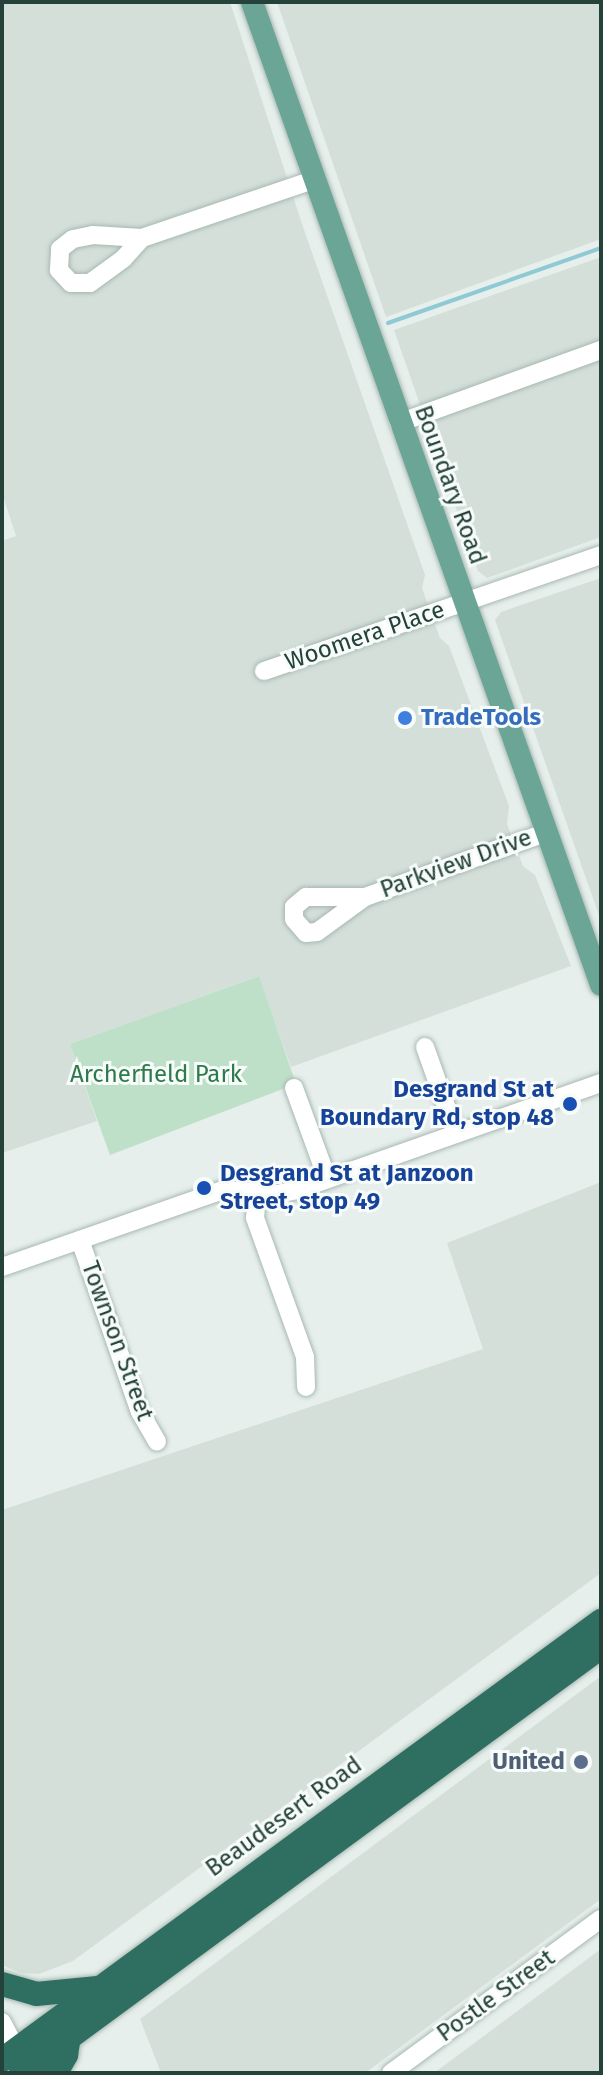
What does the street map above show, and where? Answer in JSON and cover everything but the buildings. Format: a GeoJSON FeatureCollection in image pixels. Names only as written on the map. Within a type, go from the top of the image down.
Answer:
{"type":"FeatureCollection","features":[{"type":"Feature","properties":{"kind":"highway","name":"Beaudesert Road"},"geometry":{"type":"LineString","coordinates":[[17,2066],[98,1988],[601,1621]]}},
{"type":"Feature","properties":{"kind":"highway","name":"Beaudesert Road"},"geometry":{"type":"LineString","coordinates":[[17,2066],[69,2037],[601,1647]]}},
{"type":"Feature","properties":{"kind":"highway"},"geometry":{"type":"LineString","coordinates":[[2,1984],[36,1994],[98,1988]]}},
{"type":"Feature","properties":{"kind":"highway"},"geometry":{"type":"LineString","coordinates":[[56,2073],[66,2055],[69,2037]]}},
{"type":"Feature","properties":{"kind":"main road","name":"Boundary Road"},"geometry":{"type":"LineString","coordinates":[[252,2],[601,985]]}},
{"type":"Feature","properties":{"kind":"street"},"geometry":{"type":"LineString","coordinates":[[142,238],[313,180]]}},
{"type":"Feature","properties":{"kind":"street"},"geometry":{"type":"LineString","coordinates":[[399,423],[601,350]]}},
{"type":"Feature","properties":{"kind":"street","name":"Woomera Place"},"geometry":{"type":"LineString","coordinates":[[264,671],[601,555]]}},
{"type":"Feature","properties":{"kind":"street","name":"Parkview Drive"},"geometry":{"type":"LineString","coordinates":[[365,897],[548,832]]}},
{"type":"Feature","properties":{"kind":"street"},"geometry":{"type":"LineString","coordinates":[[425,1047],[456,1134]]}},
{"type":"Feature","properties":{"kind":"street"},"geometry":{"type":"LineString","coordinates":[[2,1267],[223,1190],[286,1193],[601,1083]]}},
{"type":"Feature","properties":{"kind":"street"},"geometry":{"type":"LineString","coordinates":[[294,1088],[327,1178]]}},
{"type":"Feature","properties":{"kind":"street"},"geometry":{"type":"LineString","coordinates":[[257,1191],[255,1218],[305,1357],[306,1387]]}},
{"type":"Feature","properties":{"kind":"street","name":"Townson Street"},"geometry":{"type":"LineString","coordinates":[[80,1240],[140,1412],[157,1441]]}},
{"type":"Feature","properties":{"kind":"street","name":"Postle Street"},"geometry":{"type":"LineString","coordinates":[[391,2073],[601,1919]]}},
{"type":"Feature","properties":{"kind":"street"},"geometry":{"type":"LineString","coordinates":[[2,2022],[17,2066]]}},
{"type":"Feature","properties":{"kind":"shaded area"},"geometry":{"type":"Polygon","coordinates":[[[2,2],[230,2],[302,224],[425,575],[422,588],[440,638],[449,646],[509,806],[507,824],[523,866],[535,875],[571,966],[291,1067],[258,976],[70,1044],[97,1121],[2,1153],[2,541],[16,536],[2,493],[2,2]]]}},
{"type":"Feature","properties":{"kind":"shaded area"},"geometry":{"type":"Polygon","coordinates":[[[277,2],[601,2],[601,239],[386,317],[277,2]]]}},
{"type":"Feature","properties":{"kind":"shaded area"},"geometry":{"type":"Polygon","coordinates":[[[601,257],[601,537],[487,578],[478,571],[394,330],[601,257]]]}},
{"type":"Feature","properties":{"kind":"shaded area"},"geometry":{"type":"Polygon","coordinates":[[[601,578],[601,921],[495,620],[501,612],[601,578]]]}},
{"type":"Feature","properties":{"kind":"shaded area"},"geometry":{"type":"Polygon","coordinates":[[[601,1182],[601,1573],[73,1961],[39,1974],[21,1973],[2,1965],[2,1510],[483,1349],[447,1243],[601,1182]]]}},
{"type":"Feature","properties":{"kind":"shaded area"},"geometry":{"type":"Polygon","coordinates":[[[601,1676],[601,1899],[365,2073],[161,2073],[140,2019],[601,1676]]]}},
{"type":"Feature","properties":{"kind":"shaded area"},"geometry":{"type":"Polygon","coordinates":[[[601,1949],[601,2073],[434,2073],[601,1949]]]}},
{"type":"Feature","properties":{"kind":"green space","name":"Archerfield Park"},"geometry":{"type":"Polygon","coordinates":[[[259,976],[296,1084],[110,1155],[70,1044],[259,976]]]}},
{"type":"Feature","properties":{"kind":"waterway"},"geometry":{"type":"LineString","coordinates":[[388,323],[601,248]]}},
{"type":"Feature","properties":{"kind":"place","name":"TradeTools"},"geometry":{"type":"Point","coordinates":[405,718]}},
{"type":"Feature","properties":{"kind":"place","name":"Desgrand St at Boundary Rd, stop 48"},"geometry":{"type":"Point","coordinates":[570,1104]}},
{"type":"Feature","properties":{"kind":"place","name":"Desgrand St at Janzoon Street, stop 49"},"geometry":{"type":"Point","coordinates":[204,1188]}},
{"type":"Feature","properties":{"kind":"place","name":"United"},"geometry":{"type":"Point","coordinates":[581,1762]}}]}
